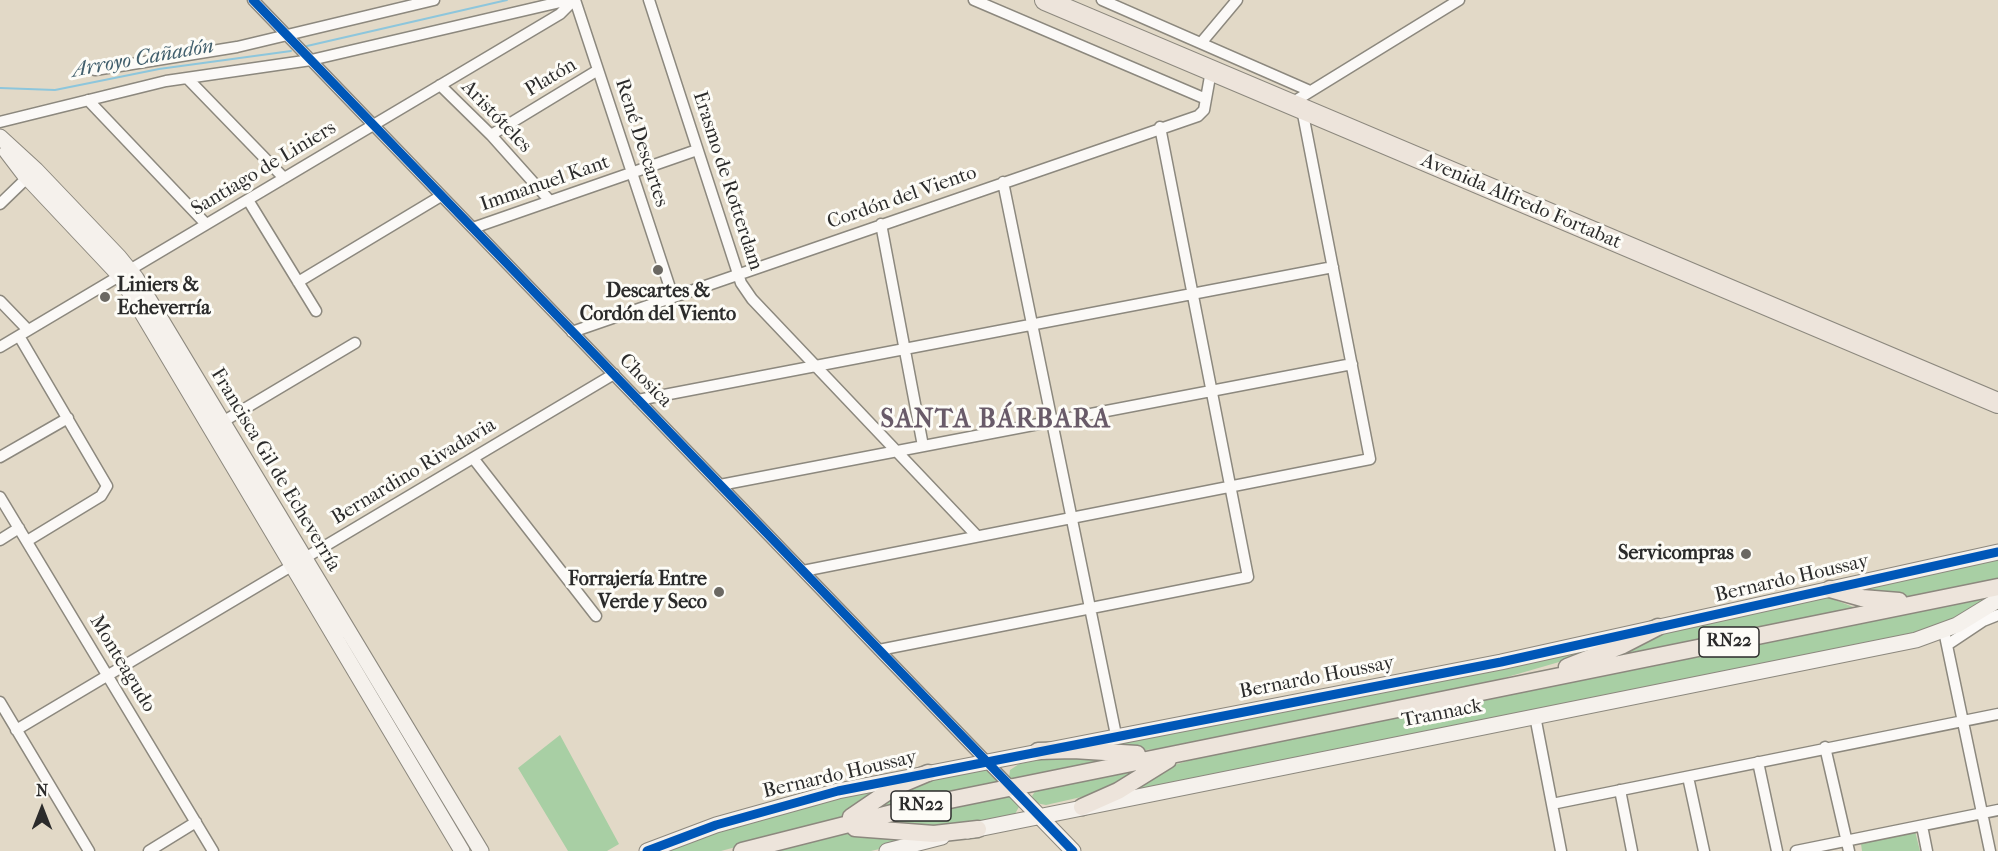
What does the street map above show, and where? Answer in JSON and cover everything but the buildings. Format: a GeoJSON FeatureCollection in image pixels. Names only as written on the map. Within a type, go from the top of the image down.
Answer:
{"type":"FeatureCollection","features":[{"type":"Feature","properties":{"kind":"highway","name":"Avenida Alfredo Fortabat"},"geometry":{"type":"LineString","coordinates":[[1049,1],[1998,403]]}},
{"type":"Feature","properties":{"kind":"main road","name":"RN22"},"geometry":{"type":"LineString","coordinates":[[742,851],[831,826],[1011,787],[1998,587]]}},
{"type":"Feature","properties":{"kind":"main road"},"geometry":{"type":"LineString","coordinates":[[1830,589],[1879,600],[1939,599]]}},
{"type":"Feature","properties":{"kind":"main road"},"geometry":{"type":"LineString","coordinates":[[1518,685],[1608,652],[1658,627]]}},
{"type":"Feature","properties":{"kind":"main road"},"geometry":{"type":"LineString","coordinates":[[1038,751],[1073,750],[1133,754],[1186,752]]}},
{"type":"Feature","properties":{"kind":"main road"},"geometry":{"type":"LineString","coordinates":[[1082,807],[1118,791],[1186,752]]}},
{"type":"Feature","properties":{"kind":"main road"},"geometry":{"type":"LineString","coordinates":[[831,826],[862,811],[903,783],[928,773]]}},
{"type":"Feature","properties":{"kind":"main road"},"geometry":{"type":"LineString","coordinates":[[804,834],[868,827],[934,834],[978,829]]}},
{"type":"Feature","properties":{"kind":"street","name":"Chosica"},"geometry":{"type":"LineString","coordinates":[[253,0],[1011,787]]}},
{"type":"Feature","properties":{"kind":"street"},"geometry":{"type":"LineString","coordinates":[[94,70],[237,46],[434,0]]}},
{"type":"Feature","properties":{"kind":"street"},"geometry":{"type":"LineString","coordinates":[[0,122],[187,78],[311,60],[569,0]]}},
{"type":"Feature","properties":{"kind":"street","name":"René Descartes"},"geometry":{"type":"LineString","coordinates":[[575,0],[673,297]]}},
{"type":"Feature","properties":{"kind":"street","name":"Santiago de Liniers"},"geometry":{"type":"LineString","coordinates":[[0,347],[560,14],[575,0]]}},
{"type":"Feature","properties":{"kind":"street","name":"Erasmo de Rotterdam"},"geometry":{"type":"LineString","coordinates":[[649,0],[737,274],[752,299],[977,536]]}},
{"type":"Feature","properties":{"kind":"street"},"geometry":{"type":"LineString","coordinates":[[974,0],[1206,99],[1211,71]]}},
{"type":"Feature","properties":{"kind":"street"},"geometry":{"type":"LineString","coordinates":[[1102,0],[1310,91]]}},
{"type":"Feature","properties":{"kind":"street"},"geometry":{"type":"LineString","coordinates":[[1201,43],[1237,0]]}},
{"type":"Feature","properties":{"kind":"street"},"geometry":{"type":"LineString","coordinates":[[803,571],[1370,459],[1333,267],[1296,107],[1310,91],[1459,0]]}},
{"type":"Feature","properties":{"kind":"street","name":"Platón"},"geometry":{"type":"LineString","coordinates":[[490,135],[598,70]]}},
{"type":"Feature","properties":{"kind":"street"},"geometry":{"type":"LineString","coordinates":[[187,78],[284,178]]}},
{"type":"Feature","properties":{"kind":"street","name":"Aristóteles"},"geometry":{"type":"LineString","coordinates":[[440,85],[490,135],[550,201]]}},
{"type":"Feature","properties":{"kind":"street","name":"Cordón del Viento"},"geometry":{"type":"LineString","coordinates":[[572,332],[1160,127],[1198,116],[1204,110],[1206,99]]}},
{"type":"Feature","properties":{"kind":"street"},"geometry":{"type":"LineString","coordinates":[[88,100],[206,224]]}},
{"type":"Feature","properties":{"kind":"street"},"geometry":{"type":"LineString","coordinates":[[879,650],[1248,577],[1160,127]]}},
{"type":"Feature","properties":{"kind":"street","name":"Francisca Gil de Echeverría"},"geometry":{"type":"LineString","coordinates":[[0,136],[32,174]]}},
{"type":"Feature","properties":{"kind":"street","name":"Francisca Gil de Echeverría"},"geometry":{"type":"LineString","coordinates":[[0,142],[125,273],[441,803],[462,851]]}},
{"type":"Feature","properties":{"kind":"street","name":"Immanuel Kant"},"geometry":{"type":"LineString","coordinates":[[473,228],[697,150]]}},
{"type":"Feature","properties":{"kind":"street"},"geometry":{"type":"LineString","coordinates":[[0,204],[32,174]]}},
{"type":"Feature","properties":{"kind":"street"},"geometry":{"type":"LineString","coordinates":[[1004,182],[1116,735]]}},
{"type":"Feature","properties":{"kind":"street"},"geometry":{"type":"LineString","coordinates":[[298,282],[441,196]]}},
{"type":"Feature","properties":{"kind":"street"},"geometry":{"type":"LineString","coordinates":[[248,200],[316,311]]}},
{"type":"Feature","properties":{"kind":"street"},"geometry":{"type":"LineString","coordinates":[[881,224],[923,446]]}},
{"type":"Feature","properties":{"kind":"street"},"geometry":{"type":"LineString","coordinates":[[638,400],[1333,267]]}},
{"type":"Feature","properties":{"kind":"street"},"geometry":{"type":"LineString","coordinates":[[0,301],[24,333],[68,418],[105,479],[107,489],[101,496],[27,542]]}},
{"type":"Feature","properties":{"kind":"street"},"geometry":{"type":"LineString","coordinates":[[216,425],[355,343]]}},
{"type":"Feature","properties":{"kind":"street"},"geometry":{"type":"LineString","coordinates":[[720,485],[1352,364]]}},
{"type":"Feature","properties":{"kind":"street","name":"Bernardino Rivadavia"},"geometry":{"type":"LineString","coordinates":[[16,730],[614,374]]}},
{"type":"Feature","properties":{"kind":"street"},"geometry":{"type":"LineString","coordinates":[[0,457],[68,418]]}},
{"type":"Feature","properties":{"kind":"street"},"geometry":{"type":"LineString","coordinates":[[473,458],[596,616]]}},
{"type":"Feature","properties":{"kind":"street","name":"Monteagudo"},"geometry":{"type":"LineString","coordinates":[[0,496],[213,851]]}},
{"type":"Feature","properties":{"kind":"street"},"geometry":{"type":"LineString","coordinates":[[0,540],[19,528]]}},
{"type":"Feature","properties":{"kind":"street","name":"Bernardo Houssay"},"geometry":{"type":"LineString","coordinates":[[647,851],[699,831],[838,791],[1116,735],[1501,662],[1998,552]]}},
{"type":"Feature","properties":{"kind":"street","name":"Trannack"},"geometry":{"type":"LineString","coordinates":[[887,851],[1082,807],[1916,640],[1945,638],[1998,600]]}},
{"type":"Feature","properties":{"kind":"street"},"geometry":{"type":"LineString","coordinates":[[1990,851],[1945,638],[1998,615]]}},
{"type":"Feature","properties":{"kind":"street"},"geometry":{"type":"LineString","coordinates":[[0,702],[89,851]]}},
{"type":"Feature","properties":{"kind":"street"},"geometry":{"type":"LineString","coordinates":[[1552,804],[1825,747],[1998,714]]}},
{"type":"Feature","properties":{"kind":"street"},"geometry":{"type":"LineString","coordinates":[[1535,716],[1561,851]]}},
{"type":"Feature","properties":{"kind":"street"},"geometry":{"type":"LineString","coordinates":[[1825,747],[1848,846]]}},
{"type":"Feature","properties":{"kind":"street"},"geometry":{"type":"LineString","coordinates":[[1758,762],[1777,851]]}},
{"type":"Feature","properties":{"kind":"street"},"geometry":{"type":"LineString","coordinates":[[1688,777],[1704,851]]}},
{"type":"Feature","properties":{"kind":"street"},"geometry":{"type":"LineString","coordinates":[[1011,787],[1072,851]]}},
{"type":"Feature","properties":{"kind":"street"},"geometry":{"type":"LineString","coordinates":[[1620,790],[1632,851]]}},
{"type":"Feature","properties":{"kind":"street","name":"Francisca Gil de Echeverría"},"geometry":{"type":"LineString","coordinates":[[441,803],[481,851]]}},
{"type":"Feature","properties":{"kind":"street"},"geometry":{"type":"LineString","coordinates":[[1796,851],[1848,846],[1922,826],[1998,810]]}},
{"type":"Feature","properties":{"kind":"street"},"geometry":{"type":"LineString","coordinates":[[149,851],[196,822]]}},
{"type":"Feature","properties":{"kind":"street"},"geometry":{"type":"LineString","coordinates":[[1922,826],[1927,851]]}},
{"type":"Feature","properties":{"kind":"green space"},"geometry":{"type":"Polygon","coordinates":[[[1998,556],[1998,583],[1930,595],[1901,597],[1846,589],[1998,556]]]}},
{"type":"Feature","properties":{"kind":"green space"},"geometry":{"type":"Polygon","coordinates":[[[1998,595],[1943,628],[1127,795],[1171,766],[1194,759],[1998,595]]]}},
{"type":"Feature","properties":{"kind":"green space"},"geometry":{"type":"Polygon","coordinates":[[[1825,596],[1861,610],[1577,667],[1674,629],[1825,596]]]}},
{"type":"Feature","properties":{"kind":"green space"},"geometry":{"type":"Polygon","coordinates":[[[1611,647],[1490,682],[1165,748],[1127,752],[1083,747],[1512,668],[1563,653],[1611,647]]]}},
{"type":"Feature","properties":{"kind":"green space"},"geometry":{"type":"Polygon","coordinates":[[[560,735],[619,844],[607,851],[568,851],[518,768],[560,735]]]}},
{"type":"Feature","properties":{"kind":"green space"},"geometry":{"type":"Polygon","coordinates":[[[1063,755],[1131,758],[1013,781],[1009,778],[1010,770],[1019,764],[1063,755]]]}},
{"type":"Feature","properties":{"kind":"green space"},"geometry":{"type":"Polygon","coordinates":[[[1151,764],[1090,795],[1046,805],[1036,803],[1032,796],[1036,790],[1151,764]]]}},
{"type":"Feature","properties":{"kind":"green space"},"geometry":{"type":"Polygon","coordinates":[[[986,768],[999,783],[860,815],[910,783],[986,768]]]}},
{"type":"Feature","properties":{"kind":"green space"},"geometry":{"type":"Polygon","coordinates":[[[894,785],[848,816],[832,821],[721,851],[659,851],[744,822],[894,785]]]}},
{"type":"Feature","properties":{"kind":"green space"},"geometry":{"type":"Polygon","coordinates":[[[1009,794],[1020,805],[1015,814],[952,828],[861,824],[1009,794]]]}},
{"type":"Feature","properties":{"kind":"green space"},"geometry":{"type":"Polygon","coordinates":[[[861,831],[930,837],[871,851],[767,851],[832,834],[861,831]]]}},
{"type":"Feature","properties":{"kind":"green space"},"geometry":{"type":"Polygon","coordinates":[[[1915,831],[1920,851],[1862,851],[1861,844],[1915,831]]]}},
{"type":"Feature","properties":{"kind":"waterway","name":"Arroyo Cañadón"},"geometry":{"type":"LineString","coordinates":[[307,46],[507,0]]}},
{"type":"Feature","properties":{"kind":"waterway","name":"Arroyo Cañadón"},"geometry":{"type":"LineString","coordinates":[[0,88],[55,90],[159,69],[291,51]]}},
{"type":"Feature","properties":{"kind":"cycle path"},"geometry":{"type":"LineString","coordinates":[[253,0],[1073,851]]}},
{"type":"Feature","properties":{"kind":"cycle path"},"geometry":{"type":"LineString","coordinates":[[647,851],[716,825],[838,791],[1501,662],[1998,552]]}},
{"type":"Feature","properties":{"kind":"place","name":"Descartes & Cordón del Viento"},"geometry":{"type":"Point","coordinates":[658,270]}},
{"type":"Feature","properties":{"kind":"place","name":"Liniers & Echeverría"},"geometry":{"type":"Point","coordinates":[105,297]}},
{"type":"Feature","properties":{"kind":"place","name":"Servicompras"},"geometry":{"type":"Point","coordinates":[1746,554]}},
{"type":"Feature","properties":{"kind":"place","name":"Forrajería Entre Verde y Seco"},"geometry":{"type":"Point","coordinates":[719,592]}},
{"type":"Feature","properties":{"kind":"district","name":"SANTA BÁRBARA"},"geometry":{"type":"Point","coordinates":[996,421]}}]}
